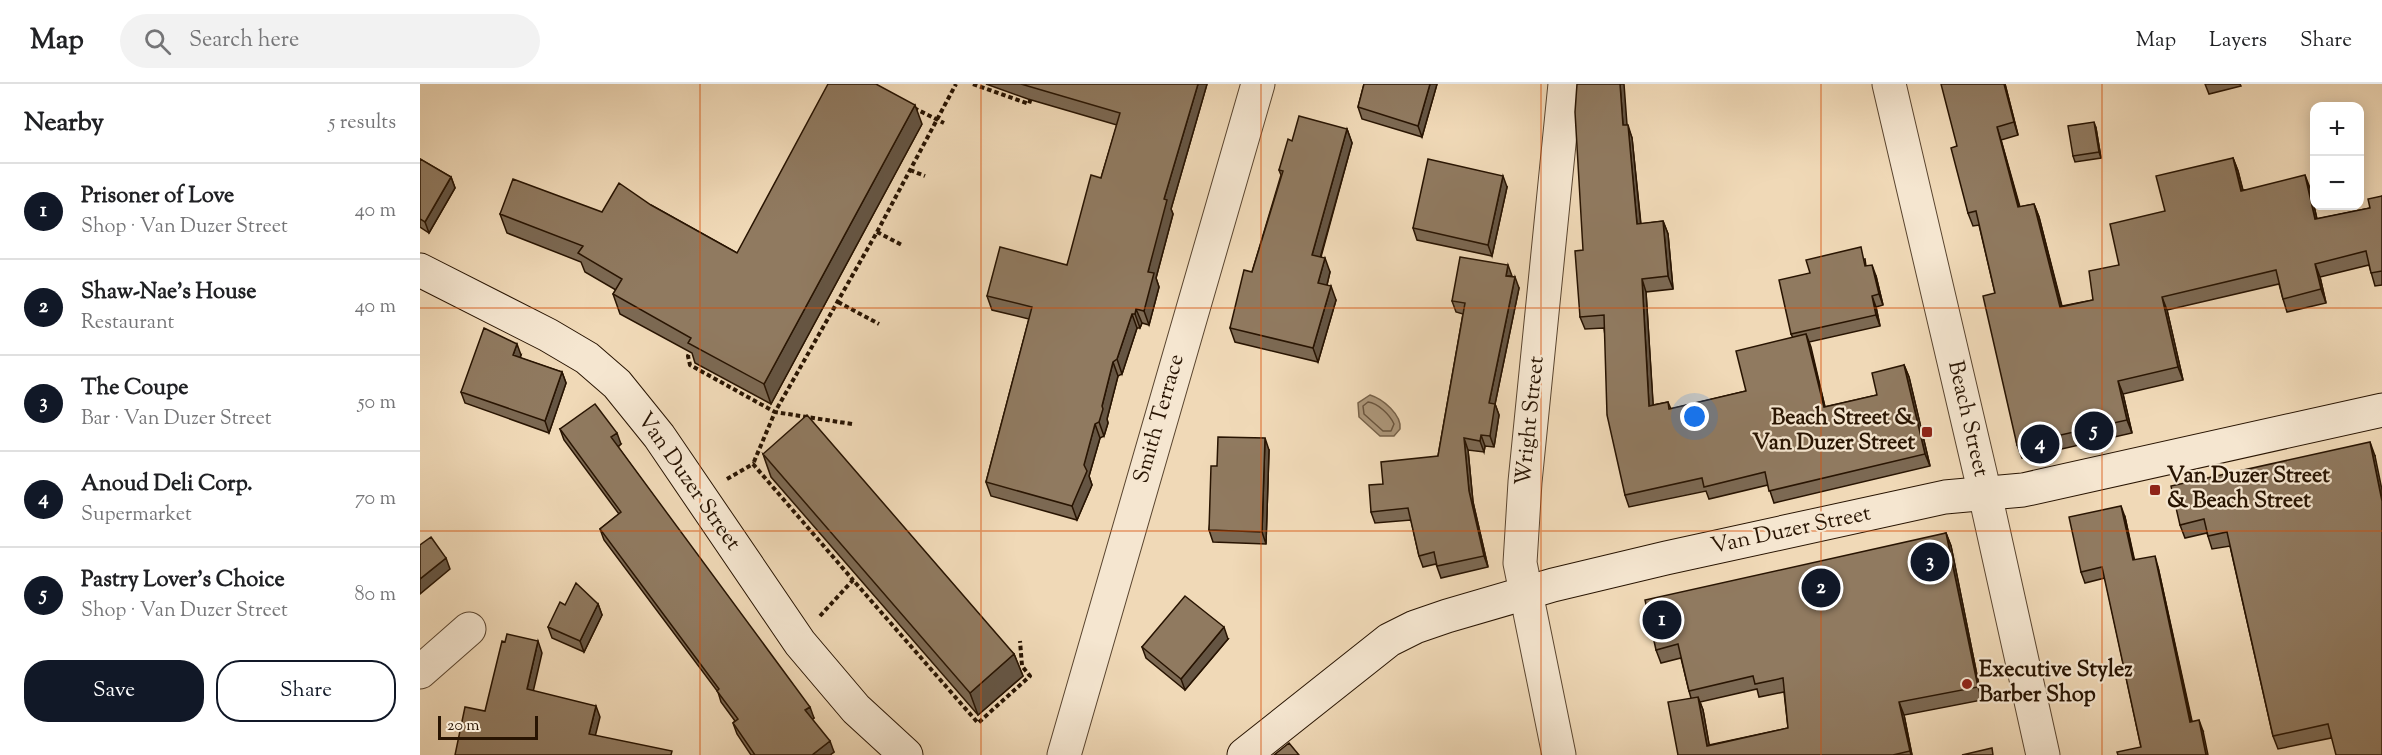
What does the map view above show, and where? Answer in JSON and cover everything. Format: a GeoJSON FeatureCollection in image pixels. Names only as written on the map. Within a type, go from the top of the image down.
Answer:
{"type":"FeatureCollection","features":[{"type":"Feature","properties":{"kind":"street","name":"Smith Terrace"},"geometry":{"type":"LineString","coordinates":[[1064,755],[1258,84]]}},
{"type":"Feature","properties":{"kind":"street","name":"Wright Street"},"geometry":{"type":"LineString","coordinates":[[1559,755],[1520,563],[1525,482],[1565,84]]}},
{"type":"Feature","properties":{"kind":"street","name":"Beach Street"},"geometry":{"type":"LineString","coordinates":[[1889,84],[1985,494],[2043,755]]}},
{"type":"Feature","properties":{"kind":"street","name":"Van Duzer Street"},"geometry":{"type":"LineString","coordinates":[[420,270],[548,335],[587,358],[617,384],[659,436],[800,643],[850,702],[906,755]]}},
{"type":"Feature","properties":{"kind":"street","name":"Van Duzer Street"},"geometry":{"type":"LineString","coordinates":[[1244,755],[1389,640],[1432,621],[1525,593],[1666,558],[1945,497],[2023,490],[2382,410]]}},
{"type":"Feature","properties":{"kind":"street"},"geometry":{"type":"LineString","coordinates":[[420,672],[469,629]]}},
{"type":"Feature","properties":{"kind":"path"},"geometry":{"type":"LineString","coordinates":[[724,481],[753,464],[776,412],[877,232],[956,84]]}},
{"type":"Feature","properties":{"kind":"path"},"geometry":{"type":"LineString","coordinates":[[973,84],[1029,104],[1036,84]]}},
{"type":"Feature","properties":{"kind":"path"},"geometry":{"type":"LineString","coordinates":[[907,105],[944,123]]}},
{"type":"Feature","properties":{"kind":"path"},"geometry":{"type":"LineString","coordinates":[[910,170],[925,176]]}},
{"type":"Feature","properties":{"kind":"path"},"geometry":{"type":"LineString","coordinates":[[877,232],[902,245]]}},
{"type":"Feature","properties":{"kind":"path"},"geometry":{"type":"LineString","coordinates":[[838,302],[879,324]]}},
{"type":"Feature","properties":{"kind":"path"},"geometry":{"type":"LineString","coordinates":[[693,346],[688,356],[690,365],[776,412],[852,424]]}},
{"type":"Feature","properties":{"kind":"path"},"geometry":{"type":"LineString","coordinates":[[753,464],[978,723],[1030,676],[1022,666],[1020,641]]}},
{"type":"Feature","properties":{"kind":"path"},"geometry":{"type":"LineString","coordinates":[[816,621],[853,580]]}},
{"type":"Feature","properties":{"kind":"water"},"geometry":{"type":"Polygon","coordinates":[[[1370,395],[1386,404],[1398,418],[1400,429],[1394,436],[1380,436],[1359,417],[1358,403],[1370,395]]]}},
{"type":"Feature","properties":{"kind":"building"},"geometry":{"type":"Polygon","coordinates":[[[828,84],[876,84],[915,105],[764,384],[688,343],[691,338],[613,294],[622,279],[578,253],[583,246],[500,214],[513,179],[602,212],[619,183],[651,205],[737,253],[828,84]]]}},
{"type":"Feature","properties":{"kind":"building"},"geometry":{"type":"Polygon","coordinates":[[[1021,84],[1198,84],[1164,199],[1167,200],[1148,272],[1154,273],[1144,311],[1136,309],[1135,314],[1132,314],[1117,359],[1113,362],[1103,409],[1099,422],[1095,424],[1084,465],[1087,471],[1072,506],[986,482],[1032,307],[987,296],[1000,247],[1067,265],[1091,175],[1101,178],[1120,113],[1021,84]]]}},
{"type":"Feature","properties":{"kind":"building"},"geometry":{"type":"Polygon","coordinates":[[[1364,84],[1430,84],[1418,126],[1358,107],[1364,84]]]}},
{"type":"Feature","properties":{"kind":"building"},"geometry":{"type":"Polygon","coordinates":[[[1577,84],[1620,84],[1623,125],[1628,125],[1637,224],[1663,221],[1668,276],[1642,279],[1649,406],[1668,402],[1669,409],[1746,391],[1736,351],[1806,334],[1824,407],[1877,395],[1872,373],[1904,365],[1925,454],[1769,491],[1765,472],[1704,487],[1702,478],[1625,495],[1607,415],[1604,315],[1580,317],[1575,251],[1583,250],[1575,112],[1577,84]]]}},
{"type":"Feature","properties":{"kind":"building"},"geometry":{"type":"Polygon","coordinates":[[[1941,84],[2004,84],[2014,122],[1997,127],[2018,207],[2034,204],[2060,307],[2093,300],[2089,271],[2119,265],[2110,224],[2165,211],[2156,176],[2233,158],[2241,191],[2305,175],[2310,197],[2310,210],[2313,210],[2315,219],[2370,208],[2368,199],[2382,196],[2382,271],[2371,273],[2366,251],[2315,264],[2321,289],[2283,299],[2276,270],[2162,297],[2178,367],[2118,381],[2127,420],[2017,445],[1983,296],[1995,293],[1976,211],[1968,213],[1951,148],[1957,146],[1941,84]]]}},
{"type":"Feature","properties":{"kind":"building"},"geometry":{"type":"Polygon","coordinates":[[[1299,116],[1347,129],[1312,255],[1325,258],[1318,283],[1331,286],[1313,348],[1230,328],[1244,270],[1252,272],[1283,171],[1279,170],[1288,139],[1292,141],[1299,116]]]}},
{"type":"Feature","properties":{"kind":"building"},"geometry":{"type":"Polygon","coordinates":[[[2094,122],[2099,152],[2073,156],[2068,126],[2094,122]]]}},
{"type":"Feature","properties":{"kind":"building"},"geometry":{"type":"Polygon","coordinates":[[[420,159],[451,177],[425,222],[420,219],[420,159]]]}},
{"type":"Feature","properties":{"kind":"building"},"geometry":{"type":"Polygon","coordinates":[[[1428,159],[1503,176],[1488,245],[1413,228],[1428,159]]]}},
{"type":"Feature","properties":{"kind":"building"},"geometry":{"type":"Polygon","coordinates":[[[1861,247],[1865,266],[1872,265],[1879,294],[1872,296],[1876,315],[1791,334],[1779,280],[1810,273],[1806,260],[1861,247]]]}},
{"type":"Feature","properties":{"kind":"building"},"geometry":{"type":"Polygon","coordinates":[[[1460,257],[1508,265],[1506,276],[1515,277],[1489,403],[1495,404],[1490,436],[1481,435],[1480,441],[1464,438],[1469,491],[1484,556],[1437,566],[1434,552],[1419,556],[1408,508],[1371,512],[1369,485],[1383,484],[1381,462],[1438,456],[1465,303],[1452,301],[1460,257]]]}},
{"type":"Feature","properties":{"kind":"building"},"geometry":{"type":"Polygon","coordinates":[[[484,328],[517,344],[513,355],[562,372],[545,421],[461,392],[484,328]]]}},
{"type":"Feature","properties":{"kind":"building"},"geometry":{"type":"Polygon","coordinates":[[[595,404],[617,433],[611,437],[810,707],[805,710],[830,741],[812,755],[755,755],[733,723],[738,719],[717,691],[719,689],[600,529],[621,512],[560,429],[595,404]]]}},
{"type":"Feature","properties":{"kind":"building"},"geometry":{"type":"Polygon","coordinates":[[[807,415],[1014,654],[970,693],[763,454],[807,415]]]}},
{"type":"Feature","properties":{"kind":"building"},"geometry":{"type":"Polygon","coordinates":[[[1218,437],[1265,438],[1262,532],[1209,530],[1211,466],[1217,466],[1218,437]]]}},
{"type":"Feature","properties":{"kind":"building"},"geometry":{"type":"Polygon","coordinates":[[[2370,442],[2382,501],[2382,755],[2336,755],[2328,724],[2273,736],[2227,532],[2208,536],[2204,519],[2180,525],[2171,486],[2370,442]]]}},
{"type":"Feature","properties":{"kind":"building"},"geometry":{"type":"Polygon","coordinates":[[[2121,506],[2133,560],[2155,556],[2190,722],[2199,720],[2206,755],[2118,755],[2117,752],[2141,747],[2102,567],[2081,572],[2069,517],[2121,506]]]}},
{"type":"Feature","properties":{"kind":"building"},"geometry":{"type":"Polygon","coordinates":[[[1946,533],[1978,687],[1899,702],[1910,751],[1893,755],[1678,755],[1668,702],[1698,697],[1707,746],[1788,728],[1783,678],[1755,684],[1753,676],[1689,691],[1678,644],[1656,650],[1645,600],[1946,533]]]}},
{"type":"Feature","properties":{"kind":"building"},"geometry":{"type":"Polygon","coordinates":[[[431,537],[446,558],[420,579],[420,545],[431,537]]]}},
{"type":"Feature","properties":{"kind":"building"},"geometry":{"type":"Polygon","coordinates":[[[576,583],[598,604],[580,641],[548,627],[560,602],[565,605],[576,583]]]}},
{"type":"Feature","properties":{"kind":"building"},"geometry":{"type":"Polygon","coordinates":[[[1185,596],[1224,627],[1181,679],[1142,647],[1185,596]]]}},
{"type":"Feature","properties":{"kind":"building"},"geometry":{"type":"Polygon","coordinates":[[[507,634],[538,641],[527,689],[596,706],[589,734],[672,751],[671,755],[455,755],[465,707],[485,711],[502,641],[505,642],[507,634]]]}},
{"type":"Feature","properties":{"kind":"building"},"geometry":{"type":"Polygon","coordinates":[[[1289,743],[1299,755],[1274,755],[1289,743]]]}},
{"type":"Feature","properties":{"kind":"building"},"geometry":{"type":"Polygon","coordinates":[[[1992,748],[1993,755],[1962,755],[1992,748]]]}},
{"type":"Feature","properties":{"kind":"place","name":"Pastry Lover's Choice"},"geometry":{"type":"Point","coordinates":[2094,431]}},
{"type":"Feature","properties":{"kind":"place","name":"Beach Street & Van Duzer Street"},"geometry":{"type":"Point","coordinates":[1927,432]}},
{"type":"Feature","properties":{"kind":"place","name":"Anoud Deli Corp."},"geometry":{"type":"Point","coordinates":[2040,444]}},
{"type":"Feature","properties":{"kind":"place","name":"Van Duzer Street & Beach Street"},"geometry":{"type":"Point","coordinates":[2155,490]}},
{"type":"Feature","properties":{"kind":"place","name":"The Coupe"},"geometry":{"type":"Point","coordinates":[1930,562]}},
{"type":"Feature","properties":{"kind":"place","name":"Shaw-Nae's House"},"geometry":{"type":"Point","coordinates":[1821,588]}},
{"type":"Feature","properties":{"kind":"place","name":"Prisoner of Love"},"geometry":{"type":"Point","coordinates":[1662,620]}},
{"type":"Feature","properties":{"kind":"place","name":"Executive Stylez Barber Shop"},"geometry":{"type":"Point","coordinates":[1967,684]}}]}
